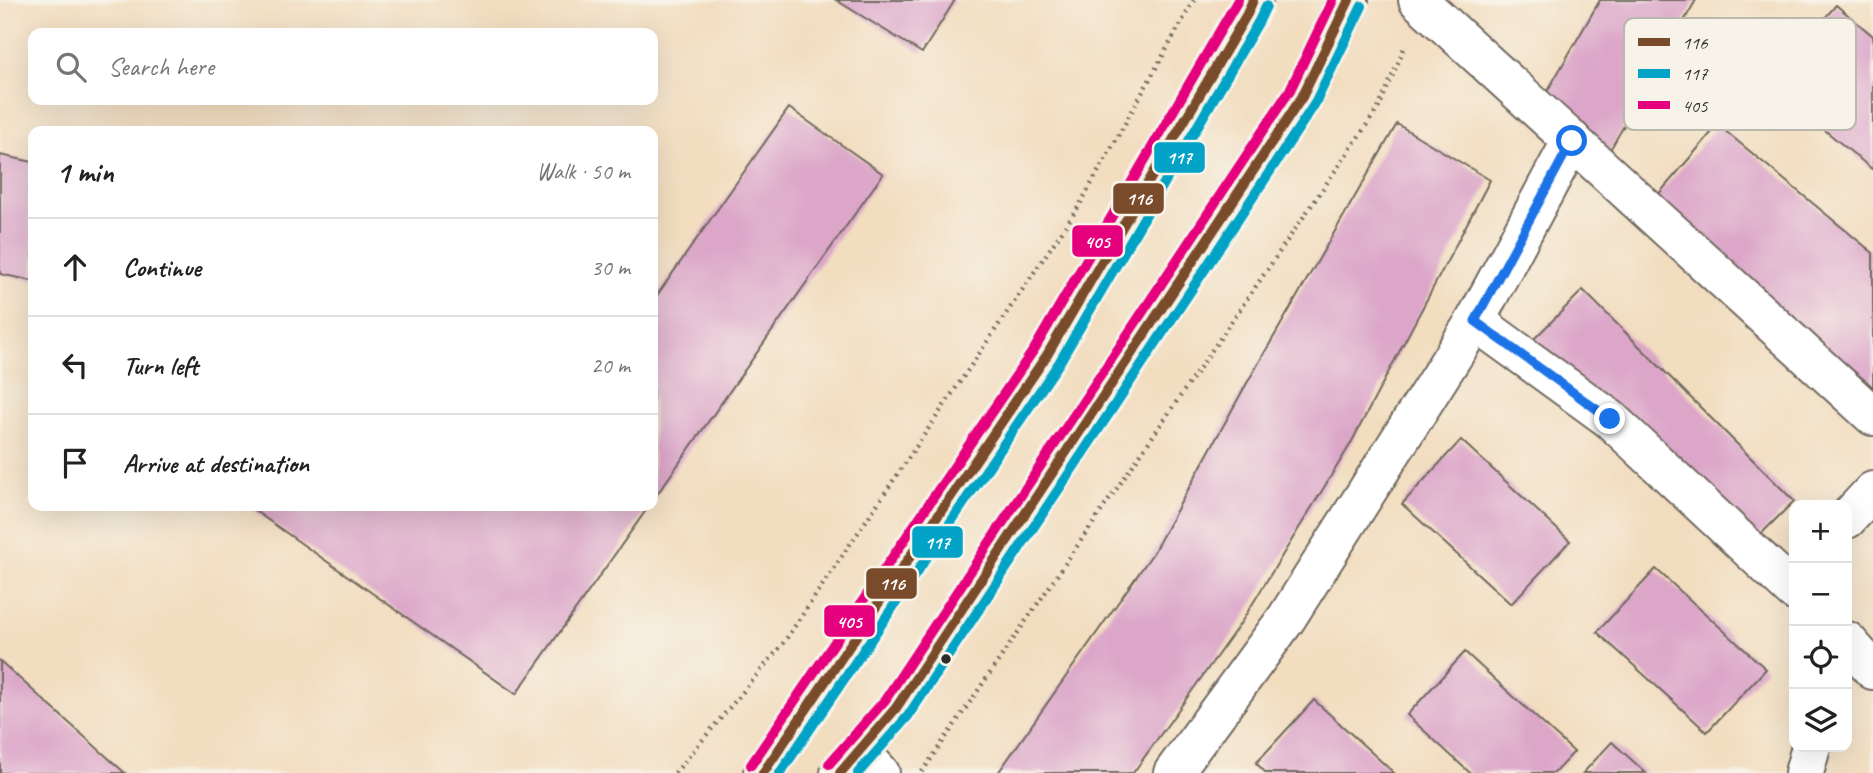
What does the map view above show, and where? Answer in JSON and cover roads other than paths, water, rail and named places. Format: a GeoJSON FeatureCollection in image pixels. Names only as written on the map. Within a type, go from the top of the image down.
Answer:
{"type":"FeatureCollection","features":[{"type":"Feature","properties":{"kind":"street"},"geometry":{"type":"LineString","coordinates":[[763,773],[1047,355],[1253,0]]}},
{"type":"Feature","properties":{"kind":"street"},"geometry":{"type":"LineString","coordinates":[[860,766],[1302,97],[1349,0]]}},
{"type":"Feature","properties":{"kind":"street"},"geometry":{"type":"LineString","coordinates":[[1421,2],[1873,416]]}},
{"type":"Feature","properties":{"kind":"street"},"geometry":{"type":"LineString","coordinates":[[1173,773],[1286,619],[1475,321],[1572,141]]}},
{"type":"Feature","properties":{"kind":"street"},"geometry":{"type":"LineString","coordinates":[[1475,321],[1610,419],[1789,580]]}},
{"type":"Feature","properties":{"kind":"street"},"geometry":{"type":"LineString","coordinates":[[1852,514],[1873,491]]}},
{"type":"Feature","properties":{"kind":"street"},"geometry":{"type":"LineString","coordinates":[[1852,647],[1873,670]]}},
{"type":"Feature","properties":{"kind":"street"},"geometry":{"type":"LineString","coordinates":[[1804,773],[1810,752]]}}]}
